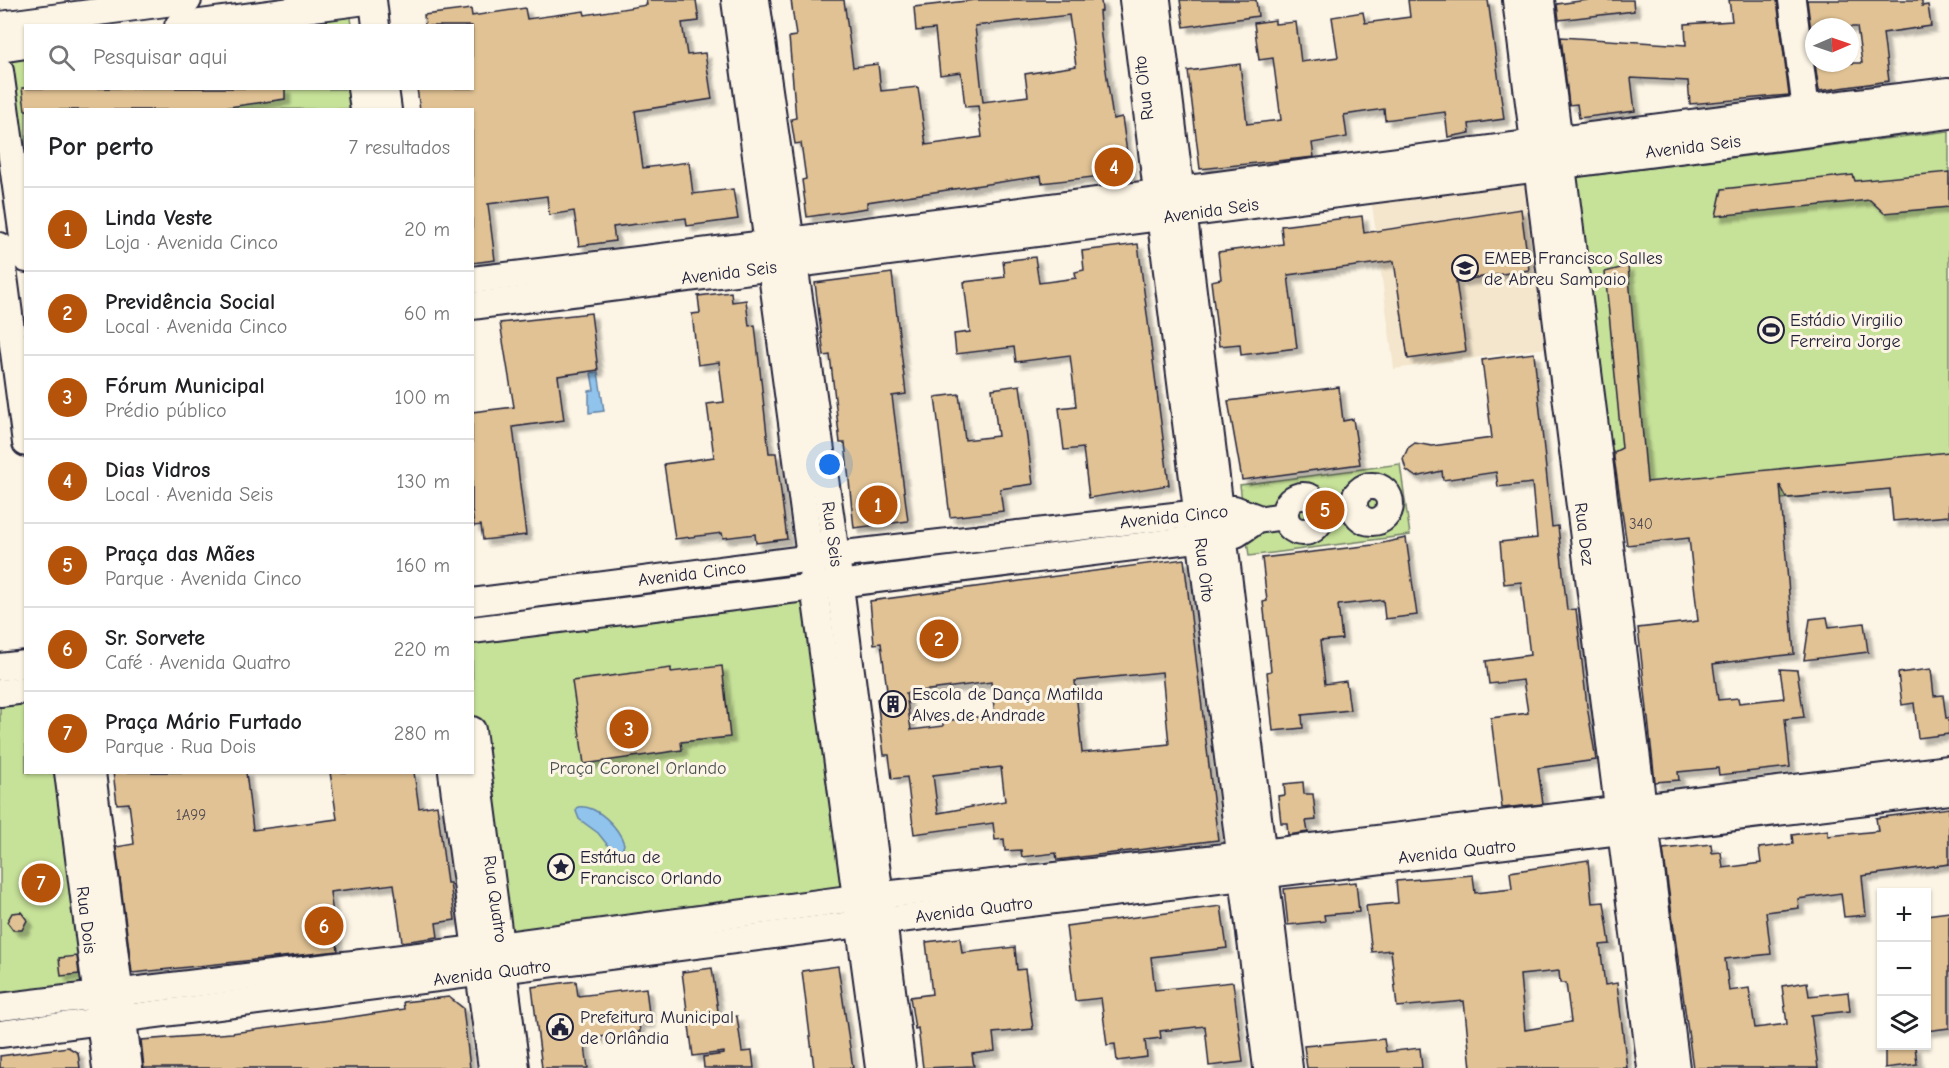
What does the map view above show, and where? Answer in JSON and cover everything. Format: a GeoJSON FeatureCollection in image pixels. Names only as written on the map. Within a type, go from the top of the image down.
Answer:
{"type":"FeatureCollection","features":[{"type":"Feature","properties":{"kind":"street"},"geometry":{"type":"LineString","coordinates":[[0,25],[188,0]]}},
{"type":"Feature","properties":{"kind":"street","name":"Rua Seis"},"geometry":{"type":"LineString","coordinates":[[735,0],[836,555],[826,584]]}},
{"type":"Feature","properties":{"kind":"street","name":"Rua Seis"},"geometry":{"type":"LineString","coordinates":[[756,0],[810,559],[826,584],[871,923],[879,1068]]}},
{"type":"Feature","properties":{"kind":"street","name":"Rua Oito"},"geometry":{"type":"LineString","coordinates":[[1133,0],[1168,190]]}},
{"type":"Feature","properties":{"kind":"street","name":"Rua Oito"},"geometry":{"type":"LineString","coordinates":[[1157,0],[1171,217],[1253,865],[1289,1068]]}},
{"type":"Feature","properties":{"kind":"street","name":"Rua Dez"},"geometry":{"type":"LineString","coordinates":[[1516,0],[1548,154],[1632,819],[1676,1068]]}},
{"type":"Feature","properties":{"kind":"street","name":"Rua Dez"},"geometry":{"type":"LineString","coordinates":[[1541,0],[1548,154]]}},
{"type":"Feature","properties":{"kind":"street"},"geometry":{"type":"LineString","coordinates":[[1792,0],[1807,121]]}},
{"type":"Feature","properties":{"kind":"street"},"geometry":{"type":"LineString","coordinates":[[196,24],[359,6],[374,24]]}},
{"type":"Feature","properties":{"kind":"street"},"geometry":{"type":"LineString","coordinates":[[0,49],[24,45]]}},
{"type":"Feature","properties":{"kind":"street"},"geometry":{"type":"LineString","coordinates":[[0,71],[24,245]]}},
{"type":"Feature","properties":{"kind":"street"},"geometry":{"type":"LineString","coordinates":[[361,90],[364,108]]}},
{"type":"Feature","properties":{"kind":"street"},"geometry":{"type":"LineString","coordinates":[[385,90],[388,108]]}},
{"type":"Feature","properties":{"kind":"street","name":"Avenida Seis"},"geometry":{"type":"LineString","coordinates":[[474,306],[1168,190],[1548,154],[1807,121],[1949,91]]}},
{"type":"Feature","properties":{"kind":"street","name":"Avenida Seis"},"geometry":{"type":"LineString","coordinates":[[1807,121],[1949,115]]}},
{"type":"Feature","properties":{"kind":"street","name":"Avenida Seis"},"geometry":{"type":"LineString","coordinates":[[474,280],[780,255],[1171,217],[1548,154]]}},
{"type":"Feature","properties":{"kind":"street"},"geometry":{"type":"LineString","coordinates":[[0,246],[14,368],[24,430]]}},
{"type":"Feature","properties":{"kind":"street"},"geometry":{"type":"LineString","coordinates":[[1272,518],[1306,532],[1316,526],[1321,511],[1354,507]]}},
{"type":"Feature","properties":{"kind":"street","name":"Avenida Cinco"},"geometry":{"type":"LineString","coordinates":[[474,602],[836,555],[1209,512],[1239,510],[1272,518]]}},
{"type":"Feature","properties":{"kind":"street","name":"Avenida Cinco"},"geometry":{"type":"LineString","coordinates":[[474,630],[1241,533],[1272,518]]}},
{"type":"Feature","properties":{"kind":"street"},"geometry":{"type":"LineString","coordinates":[[0,667],[24,664]]}},
{"type":"Feature","properties":{"kind":"street"},"geometry":{"type":"LineString","coordinates":[[0,693],[24,690]]}},
{"type":"Feature","properties":{"kind":"street","name":"Rua Quatro"},"geometry":{"type":"LineString","coordinates":[[474,745],[501,946],[492,973],[492,1068]]}},
{"type":"Feature","properties":{"kind":"street","name":"Avenida Quatro"},"geometry":{"type":"LineString","coordinates":[[1632,819],[1949,769]]}},
{"type":"Feature","properties":{"kind":"street","name":"Rua Dois"},"geometry":{"type":"LineString","coordinates":[[68,774],[112,1020],[129,1068]]}},
{"type":"Feature","properties":{"kind":"street","name":"Rua Dois"},"geometry":{"type":"LineString","coordinates":[[92,774],[107,993]]}},
{"type":"Feature","properties":{"kind":"street","name":"Rua Quatro"},"geometry":{"type":"LineString","coordinates":[[452,774],[476,950],[492,973],[516,1068]]}},
{"type":"Feature","properties":{"kind":"street","name":"Avenida Quatro"},"geometry":{"type":"LineString","coordinates":[[0,1034],[871,923],[1253,865],[1632,819],[1949,791]]}},
{"type":"Feature","properties":{"kind":"street","name":"Rua Dez"},"geometry":{"type":"LineString","coordinates":[[1632,819],[1651,1068]]}},
{"type":"Feature","properties":{"kind":"street","name":"Rua Oito"},"geometry":{"type":"LineString","coordinates":[[1253,865],[1267,1068]]}},
{"type":"Feature","properties":{"kind":"street","name":"Avenida Quatro"},"geometry":{"type":"LineString","coordinates":[[0,1007],[476,950],[868,897],[1253,865]]}},
{"type":"Feature","properties":{"kind":"street","name":"Rua Seis"},"geometry":{"type":"LineString","coordinates":[[871,923],[902,1068]]}},
{"type":"Feature","properties":{"kind":"street","name":"Rua Dois"},"geometry":{"type":"LineString","coordinates":[[106,1068],[112,1020]]}},
{"type":"Feature","properties":{"kind":"shaded area","name":"EMEB Francisco Salles de Abreu Sampaio"},"geometry":{"type":"Polygon","coordinates":[[[1537,168],[1561,346],[1394,369],[1370,190],[1537,168]]]}},
{"type":"Feature","properties":{"kind":"green space"},"geometry":{"type":"Polygon","coordinates":[[[349,3],[352,24],[193,24],[349,3]]]}},
{"type":"Feature","properties":{"kind":"green space"},"geometry":{"type":"Polygon","coordinates":[[[24,45],[24,90],[361,90],[364,108],[24,108],[24,251],[0,49],[24,45]]]}},
{"type":"Feature","properties":{"kind":"green space","name":"Estádio Virgilio Ferreira Jorge"},"geometry":{"type":"Polygon","coordinates":[[[1949,131],[1949,483],[1613,515],[1577,177],[1949,131]]]}},
{"type":"Feature","properties":{"kind":"green space"},"geometry":{"type":"Polygon","coordinates":[[[1400,464],[1410,535],[1249,556],[1240,485],[1400,464]]]}},
{"type":"Feature","properties":{"kind":"green space","name":"Praça Coronel Orlando"},"geometry":{"type":"Polygon","coordinates":[[[814,585],[856,898],[501,946],[474,738],[474,630],[814,585]]]}},
{"type":"Feature","properties":{"kind":"green space"},"geometry":{"type":"Polygon","coordinates":[[[24,690],[24,774],[67,774],[95,994],[0,1006],[0,694],[24,690]]]}},
{"type":"Feature","properties":{"kind":"water"},"geometry":{"type":"Polygon","coordinates":[[[598,372],[604,411],[589,413],[589,391],[594,390],[591,373],[598,372]]]}},
{"type":"Feature","properties":{"kind":"water"},"geometry":{"type":"Polygon","coordinates":[[[578,807],[585,807],[600,813],[612,824],[624,844],[621,855],[614,853],[598,833],[579,819],[576,811],[578,807]]]}},
{"type":"Feature","properties":{"kind":"building"},"geometry":{"type":"Polygon","coordinates":[[[646,0],[696,0],[699,21],[682,23],[687,55],[705,53],[712,99],[635,111],[643,168],[689,162],[693,194],[733,189],[738,219],[687,226],[686,218],[613,227],[615,241],[579,246],[574,211],[549,215],[547,196],[488,204],[495,260],[474,263],[474,108],[420,108],[417,90],[474,90],[474,24],[425,24],[424,15],[471,9],[472,16],[525,8],[527,19],[584,11],[585,15],[647,5],[646,0]]]}},
{"type":"Feature","properties":{"kind":"building"},"geometry":{"type":"Polygon","coordinates":[[[791,0],[844,0],[853,67],[878,64],[881,91],[918,87],[926,145],[982,137],[978,106],[965,107],[961,72],[940,75],[935,29],[916,31],[914,7],[975,0],[1101,0],[1102,11],[1099,12],[1101,36],[1113,119],[1122,117],[1130,174],[1125,181],[1102,184],[1101,176],[1042,183],[1041,176],[867,202],[867,208],[807,217],[802,180],[806,179],[801,143],[795,144],[791,119],[796,118],[789,37],[796,36],[791,0]],[[1069,15],[975,26],[983,102],[1028,96],[1025,74],[1076,66],[1069,15]]]}},
{"type":"Feature","properties":{"kind":"building"},"geometry":{"type":"Polygon","coordinates":[[[1180,0],[1256,0],[1258,16],[1184,27],[1180,0]]]}},
{"type":"Feature","properties":{"kind":"building"},"geometry":{"type":"Polygon","coordinates":[[[1408,0],[1488,0],[1504,119],[1469,124],[1470,133],[1448,137],[1445,112],[1385,120],[1384,109],[1344,115],[1347,137],[1312,143],[1314,157],[1200,169],[1188,71],[1240,64],[1247,124],[1281,120],[1273,58],[1259,60],[1254,23],[1275,20],[1275,24],[1296,22],[1301,62],[1338,57],[1332,17],[1363,12],[1365,23],[1410,17],[1408,0]]]}},
{"type":"Feature","properties":{"kind":"building"},"geometry":{"type":"Polygon","coordinates":[[[1588,0],[1633,0],[1634,11],[1559,20],[1557,4],[1588,0]]]}},
{"type":"Feature","properties":{"kind":"building"},"geometry":{"type":"Polygon","coordinates":[[[1729,0],[1777,0],[1789,95],[1690,104],[1688,81],[1631,78],[1635,111],[1579,118],[1577,104],[1569,105],[1561,37],[1686,45],[1685,24],[1732,21],[1729,0]]]}},
{"type":"Feature","properties":{"kind":"building"},"geometry":{"type":"Polygon","coordinates":[[[1807,0],[1922,0],[1922,6],[1928,5],[1931,26],[1883,33],[1889,81],[1819,91],[1816,72],[1859,72],[1859,63],[1862,63],[1859,18],[1809,18],[1807,0]]]}},
{"type":"Feature","properties":{"kind":"building"},"geometry":{"type":"Polygon","coordinates":[[[22,88],[24,90],[285,90],[285,99],[222,108],[25,108],[22,88]]]}},
{"type":"Feature","properties":{"kind":"building"},"geometry":{"type":"Polygon","coordinates":[[[1949,172],[1949,207],[1884,213],[1870,200],[1716,216],[1722,189],[1853,175],[1855,181],[1949,172]]]}},
{"type":"Feature","properties":{"kind":"building"},"geometry":{"type":"Polygon","coordinates":[[[1521,209],[1529,270],[1456,281],[1466,351],[1408,359],[1394,261],[1288,275],[1297,348],[1241,355],[1240,344],[1219,346],[1211,281],[1221,279],[1218,252],[1283,244],[1281,226],[1362,216],[1364,233],[1521,209]]]}},
{"type":"Feature","properties":{"kind":"building"},"geometry":{"type":"Polygon","coordinates":[[[1138,244],[1169,485],[1089,498],[1083,448],[1064,450],[1059,408],[1076,406],[1070,355],[1016,362],[1014,347],[956,354],[954,334],[970,332],[964,282],[1005,277],[1003,261],[1035,257],[1039,283],[1076,278],[1075,272],[1084,270],[1082,251],[1138,244]]]}},
{"type":"Feature","properties":{"kind":"building"},"geometry":{"type":"Polygon","coordinates":[[[1628,266],[1647,482],[1949,452],[1949,516],[1893,521],[1890,489],[1787,498],[1780,485],[1794,654],[1713,664],[1718,700],[1738,698],[1739,703],[1784,698],[1780,669],[1797,670],[1804,717],[1785,719],[1790,767],[1719,775],[1718,768],[1678,772],[1679,780],[1655,782],[1638,628],[1698,621],[1689,538],[1627,545],[1614,458],[1614,452],[1622,448],[1605,272],[1628,266]]]}},
{"type":"Feature","properties":{"kind":"building"},"geometry":{"type":"Polygon","coordinates":[[[892,273],[906,394],[892,396],[908,521],[854,528],[845,443],[840,443],[830,355],[824,356],[815,283],[892,273]]]}},
{"type":"Feature","properties":{"kind":"building"},"geometry":{"type":"Polygon","coordinates":[[[731,292],[732,302],[746,300],[749,326],[755,325],[769,453],[776,453],[787,539],[756,543],[755,534],[723,538],[722,533],[675,539],[664,464],[714,457],[707,404],[724,402],[719,362],[698,365],[692,314],[700,313],[698,296],[731,292]]]}},
{"type":"Feature","properties":{"kind":"building"},"geometry":{"type":"Polygon","coordinates":[[[591,313],[598,370],[558,376],[564,420],[513,427],[526,535],[483,540],[481,525],[474,526],[474,412],[514,407],[500,323],[591,313]]]}},
{"type":"Feature","properties":{"kind":"building"},"geometry":{"type":"Polygon","coordinates":[[[1534,353],[1552,527],[1558,526],[1567,610],[1576,609],[1587,706],[1596,760],[1538,768],[1543,804],[1502,808],[1491,718],[1528,713],[1523,680],[1489,684],[1486,661],[1530,655],[1521,582],[1504,584],[1500,542],[1537,538],[1532,483],[1498,487],[1496,472],[1443,480],[1442,471],[1416,477],[1406,470],[1403,459],[1408,448],[1415,443],[1432,446],[1492,438],[1482,360],[1534,353]]]}},
{"type":"Feature","properties":{"kind":"building"},"geometry":{"type":"Polygon","coordinates":[[[1020,385],[1033,484],[1000,489],[1003,511],[950,517],[935,397],[959,394],[965,440],[998,436],[992,389],[1020,385]]]}},
{"type":"Feature","properties":{"kind":"building"},"geometry":{"type":"Polygon","coordinates":[[[1339,387],[1343,421],[1353,419],[1360,464],[1242,480],[1228,401],[1339,387]]]}},
{"type":"Feature","properties":{"kind":"building"},"geometry":{"type":"Polygon","coordinates":[[[1406,538],[1417,615],[1385,619],[1383,600],[1338,605],[1342,639],[1320,641],[1325,684],[1346,681],[1350,710],[1302,715],[1303,728],[1273,731],[1267,672],[1271,671],[1263,602],[1267,601],[1262,558],[1373,545],[1406,538]]]}},
{"type":"Feature","properties":{"kind":"building"},"geometry":{"type":"Polygon","coordinates":[[[1184,559],[1218,840],[1057,860],[1056,853],[1022,857],[1021,850],[1005,851],[1004,839],[995,840],[993,823],[914,834],[907,777],[892,779],[889,755],[884,755],[877,699],[888,698],[881,643],[874,644],[870,601],[1184,559]],[[1162,672],[1075,681],[1082,753],[1169,744],[1162,672]],[[991,682],[906,693],[911,730],[943,726],[943,721],[995,715],[991,682]],[[1001,767],[933,775],[938,813],[1005,801],[1001,767]]]}},
{"type":"Feature","properties":{"kind":"building"},"geometry":{"type":"Polygon","coordinates":[[[1827,617],[1829,627],[1864,623],[1868,652],[1804,660],[1810,619],[1827,617]]]}},
{"type":"Feature","properties":{"kind":"building"},"geometry":{"type":"Polygon","coordinates":[[[722,666],[730,737],[681,742],[682,750],[584,764],[572,681],[671,668],[671,672],[722,666]]]}},
{"type":"Feature","properties":{"kind":"building"},"geometry":{"type":"Polygon","coordinates":[[[1931,669],[1934,696],[1943,695],[1946,718],[1949,718],[1949,734],[1918,738],[1914,703],[1902,705],[1898,673],[1931,669]]]}},
{"type":"Feature","properties":{"kind":"building"},"geometry":{"type":"Polygon","coordinates":[[[113,774],[246,774],[253,830],[337,819],[330,774],[414,774],[419,808],[437,805],[447,883],[450,883],[455,920],[436,923],[438,937],[402,942],[394,884],[330,892],[338,951],[132,973],[116,847],[134,844],[129,803],[117,804],[113,774]]]}},
{"type":"Feature","properties":{"kind":"building"},"geometry":{"type":"Polygon","coordinates":[[[1303,782],[1304,794],[1313,794],[1316,820],[1306,821],[1308,832],[1288,835],[1287,823],[1281,823],[1278,796],[1285,795],[1284,784],[1303,782]]]}},
{"type":"Feature","properties":{"kind":"building"},"geometry":{"type":"Polygon","coordinates":[[[1949,808],[1949,864],[1862,876],[1866,915],[1844,917],[1841,893],[1798,899],[1799,908],[1766,912],[1771,954],[1725,959],[1729,991],[1749,988],[1755,1028],[1787,1024],[1782,986],[1807,982],[1809,996],[1848,992],[1850,1011],[1811,1015],[1818,1068],[1693,1068],[1663,849],[1711,844],[1712,853],[1721,852],[1723,868],[1761,863],[1759,848],[1793,844],[1792,835],[1828,830],[1828,836],[1878,831],[1876,818],[1949,808]]]}},
{"type":"Feature","properties":{"kind":"building"},"geometry":{"type":"Polygon","coordinates":[[[1588,860],[1592,903],[1604,902],[1610,944],[1600,945],[1605,985],[1617,983],[1627,1068],[1471,1068],[1464,1001],[1397,1007],[1391,950],[1372,952],[1366,906],[1398,903],[1396,881],[1473,875],[1475,893],[1512,889],[1510,872],[1588,860]],[[1559,971],[1520,975],[1525,1030],[1571,1022],[1566,983],[1560,983],[1559,971]]]}},
{"type":"Feature","properties":{"kind":"building"},"geometry":{"type":"Polygon","coordinates":[[[1356,882],[1359,912],[1324,915],[1325,921],[1288,925],[1284,889],[1356,882]]]}},
{"type":"Feature","properties":{"kind":"building"},"geometry":{"type":"Polygon","coordinates":[[[1221,906],[1227,948],[1151,957],[1155,990],[1233,982],[1243,1062],[1209,1066],[1205,1026],[1160,1031],[1161,1038],[1145,1040],[1147,1057],[1117,1061],[1115,1044],[1107,1045],[1101,998],[1075,1001],[1066,926],[1221,906]]]}},
{"type":"Feature","properties":{"kind":"building"},"geometry":{"type":"Polygon","coordinates":[[[21,912],[27,920],[22,930],[13,930],[7,922],[12,913],[21,912]]]}},
{"type":"Feature","properties":{"kind":"building"},"geometry":{"type":"Polygon","coordinates":[[[1949,912],[1949,1028],[1931,1030],[1931,942],[1931,914],[1949,912]]]}},
{"type":"Feature","properties":{"kind":"building"},"geometry":{"type":"Polygon","coordinates":[[[960,938],[962,953],[1015,947],[1017,970],[1025,969],[1033,1029],[993,1033],[995,1051],[972,1054],[974,1066],[923,1068],[918,1028],[915,1029],[910,997],[932,994],[926,942],[960,938]]]}},
{"type":"Feature","properties":{"kind":"building"},"geometry":{"type":"Polygon","coordinates":[[[77,956],[79,974],[61,976],[59,958],[77,956]]]}},
{"type":"Feature","properties":{"kind":"building"},"geometry":{"type":"Polygon","coordinates":[[[838,966],[853,1068],[814,1068],[802,971],[838,966]]]}},
{"type":"Feature","properties":{"kind":"building"},"geometry":{"type":"Polygon","coordinates":[[[712,968],[719,1018],[737,1016],[742,1052],[752,1051],[754,1068],[704,1068],[703,1057],[724,1054],[724,1052],[693,1056],[682,972],[712,968]]]}},
{"type":"Feature","properties":{"kind":"building"},"geometry":{"type":"Polygon","coordinates":[[[576,981],[578,996],[646,988],[650,1022],[639,1023],[640,1032],[584,1039],[588,1068],[542,1068],[532,987],[576,981]]]}},
{"type":"Feature","properties":{"kind":"building"},"geometry":{"type":"Polygon","coordinates":[[[449,997],[463,1008],[470,1068],[144,1068],[141,1040],[232,1033],[345,1018],[404,1009],[403,1002],[449,997]]]}},
{"type":"Feature","properties":{"kind":"building"},"geometry":{"type":"Polygon","coordinates":[[[1384,1039],[1386,1052],[1420,1048],[1422,1068],[1307,1068],[1304,1046],[1384,1039]]]}},
{"type":"Feature","properties":{"kind":"building"},"geometry":{"type":"Polygon","coordinates":[[[68,1047],[78,1053],[80,1068],[0,1068],[0,1056],[68,1047]]]}},
{"type":"Feature","properties":{"kind":"building"},"geometry":{"type":"Polygon","coordinates":[[[1885,1050],[1915,1050],[1917,1064],[1885,1068],[1885,1050]]]}},
{"type":"Feature","properties":{"kind":"place","name":"Dias Vidros"},"geometry":{"type":"Point","coordinates":[1114,167]}},
{"type":"Feature","properties":{"kind":"place","name":"EMEB Francisco Salles de Abreu Sampaio"},"geometry":{"type":"Point","coordinates":[1465,268]}},
{"type":"Feature","properties":{"kind":"place","name":"Estádio Virgilio Ferreira Jorge"},"geometry":{"type":"Point","coordinates":[1771,330]}},
{"type":"Feature","properties":{"kind":"place","name":"Linda Veste"},"geometry":{"type":"Point","coordinates":[878,505]}},
{"type":"Feature","properties":{"kind":"place","name":"Praça das Mães"},"geometry":{"type":"Point","coordinates":[1325,510]}},
{"type":"Feature","properties":{"kind":"place","name":"Previdência Social"},"geometry":{"type":"Point","coordinates":[939,639]}},
{"type":"Feature","properties":{"kind":"place","name":"Escola de Dança Matilda Alves de Andrade"},"geometry":{"type":"Point","coordinates":[893,704]}},
{"type":"Feature","properties":{"kind":"place","name":"Fórum Municipal"},"geometry":{"type":"Point","coordinates":[629,729]}},
{"type":"Feature","properties":{"kind":"place","name":"Estátua de Francisco Orlando"},"geometry":{"type":"Point","coordinates":[561,867]}},
{"type":"Feature","properties":{"kind":"place","name":"Praça Mário Furtado"},"geometry":{"type":"Point","coordinates":[41,883]}},
{"type":"Feature","properties":{"kind":"place","name":"Sr. Sorvete"},"geometry":{"type":"Point","coordinates":[324,926]}},
{"type":"Feature","properties":{"kind":"place","name":"Prefeitura Municipal de Orlândia"},"geometry":{"type":"Point","coordinates":[560,1027]}}]}
